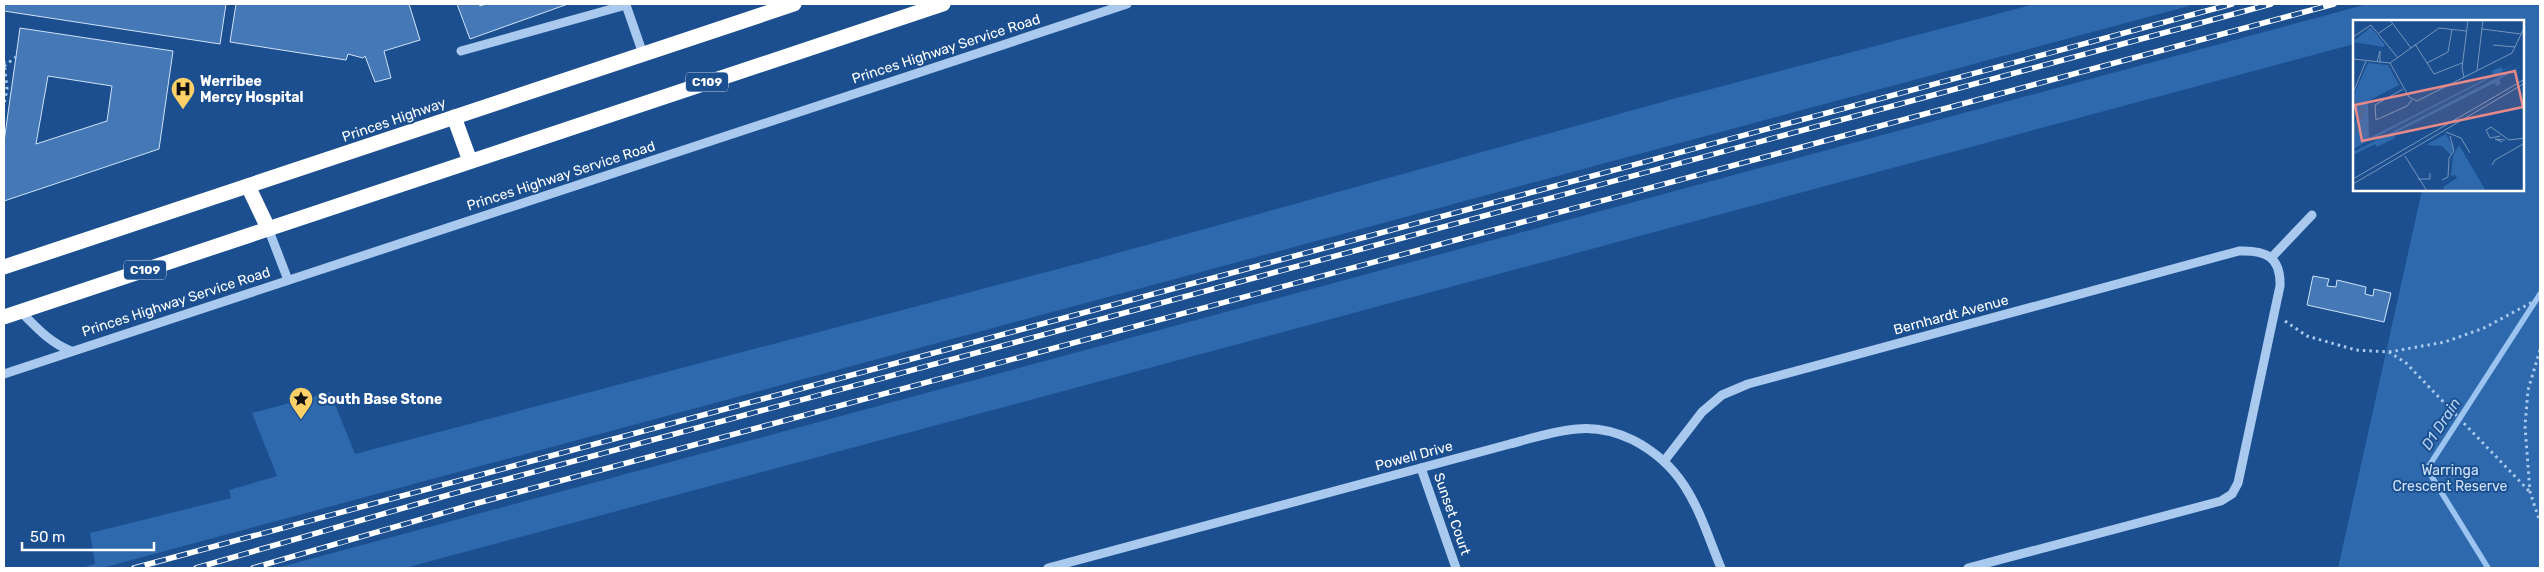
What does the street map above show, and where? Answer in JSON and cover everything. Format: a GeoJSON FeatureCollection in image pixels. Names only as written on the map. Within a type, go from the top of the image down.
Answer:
{"type":"FeatureCollection","features":[{"type":"Feature","properties":{"kind":"highway","name":"Princes Highway"},"geometry":{"type":"LineString","coordinates":[[4,267],[794,4]]}},
{"type":"Feature","properties":{"kind":"highway","name":"C109"},"geometry":{"type":"LineString","coordinates":[[4,318],[268,228],[943,4]]}},
{"type":"Feature","properties":{"kind":"highway"},"geometry":{"type":"LineString","coordinates":[[454,117],[470,161]]}},
{"type":"Feature","properties":{"kind":"highway"},"geometry":{"type":"LineString","coordinates":[[248,186],[268,228]]}},
{"type":"Feature","properties":{"kind":"street"},"geometry":{"type":"LineString","coordinates":[[461,51],[626,4],[643,54]]}},
{"type":"Feature","properties":{"kind":"street","name":"Princes Highway Service Road"},"geometry":{"type":"LineString","coordinates":[[4,374],[1127,4]]}},
{"type":"Feature","properties":{"kind":"street"},"geometry":{"type":"LineString","coordinates":[[1968,568],[2220,501],[2232,494],[2238,483],[2281,274],[2271,258],[2312,215]]}},
{"type":"Feature","properties":{"kind":"street"},"geometry":{"type":"LineString","coordinates":[[268,228],[288,280]]}},
{"type":"Feature","properties":{"kind":"street","name":"Bernhardt Avenue"},"geometry":{"type":"LineString","coordinates":[[1665,460],[1702,412],[1722,395],[1748,384],[2239,251],[2254,250],[2271,258]]}},
{"type":"Feature","properties":{"kind":"street"},"geometry":{"type":"LineString","coordinates":[[21,312],[56,345],[71,351]]}},
{"type":"Feature","properties":{"kind":"street","name":"Powell Drive"},"geometry":{"type":"LineString","coordinates":[[1048,568],[1557,432],[1579,428],[1602,430],[1625,436],[1648,448],[1665,460],[1683,481],[1696,506],[1721,568]]}},
{"type":"Feature","properties":{"kind":"street","name":"Sunset Court"},"geometry":{"type":"LineString","coordinates":[[1421,468],[1456,568]]}},
{"type":"Feature","properties":{"kind":"path"},"geometry":{"type":"LineString","coordinates":[[4,104],[7,90],[4,64],[16,57]]}},
{"type":"Feature","properties":{"kind":"path"},"geometry":{"type":"LineString","coordinates":[[2274,314],[2307,336],[2356,350],[2388,352],[2446,342],[2484,328],[2540,298]]}},
{"type":"Feature","properties":{"kind":"path"},"geometry":{"type":"LineString","coordinates":[[2540,350],[2531,376],[2525,404],[2530,492],[2540,522]]}},
{"type":"Feature","properties":{"kind":"path"},"geometry":{"type":"LineString","coordinates":[[2388,352],[2406,363],[2530,492]]}},
{"type":"Feature","properties":{"kind":"green space"},"geometry":{"type":"Polygon","coordinates":[[[2035,4],[2196,4],[102,568],[81,568],[95,564],[90,533],[231,498],[229,490],[277,476],[252,413],[330,392],[355,454],[1096,259],[1673,99],[2035,4]]]}},
{"type":"Feature","properties":{"kind":"green space","name":"Warringa Crescent Reserve"},"geometry":{"type":"Polygon","coordinates":[[[2368,4],[2540,4],[2540,568],[2338,568],[2422,191],[2524,191],[2524,20],[2353,20],[2353,44],[405,568],[277,568],[2368,4]]]}},
{"type":"Feature","properties":{"kind":"building"},"geometry":{"type":"Polygon","coordinates":[[[4,4],[226,4],[220,44],[4,11],[4,4]]]}},
{"type":"Feature","properties":{"kind":"building"},"geometry":{"type":"Polygon","coordinates":[[[236,4],[409,4],[420,40],[384,51],[391,78],[375,82],[365,56],[363,58],[348,54],[346,60],[230,42],[236,4]]]}},
{"type":"Feature","properties":{"kind":"building"},"geometry":{"type":"Polygon","coordinates":[[[457,4],[479,4],[480,6],[486,4],[568,4],[470,39],[457,4]]]}},
{"type":"Feature","properties":{"kind":"building"},"geometry":{"type":"Polygon","coordinates":[[[20,28],[173,51],[159,149],[4,201],[4,142],[20,28]],[[48,76],[36,144],[107,121],[112,86],[48,76]]]}},
{"type":"Feature","properties":{"kind":"building"},"geometry":{"type":"Polygon","coordinates":[[[2313,276],[2329,279],[2327,286],[2336,287],[2337,280],[2366,287],[2365,294],[2373,296],[2374,289],[2391,293],[2384,322],[2307,305],[2313,276]]]}},
{"type":"Feature","properties":{"kind":"waterway","name":"D1 Drain"},"geometry":{"type":"LineString","coordinates":[[2488,568],[2427,469],[2540,294]]}},
{"type":"Feature","properties":{"kind":"railway"},"geometry":{"type":"LineString","coordinates":[[134,568],[2232,4]]}},
{"type":"Feature","properties":{"kind":"railway"},"geometry":{"type":"LineString","coordinates":[[196,568],[452,494],[2271,4]]}},
{"type":"Feature","properties":{"kind":"railway"},"geometry":{"type":"LineString","coordinates":[[253,568],[474,504],[2334,4]]}},
{"type":"Feature","properties":{"kind":"place","name":"Werribee Mercy Hospital"},"geometry":{"type":"Point","coordinates":[183,110]}},
{"type":"Feature","properties":{"kind":"place","name":"South Base Stone"},"geometry":{"type":"Point","coordinates":[301,420]}}]}
